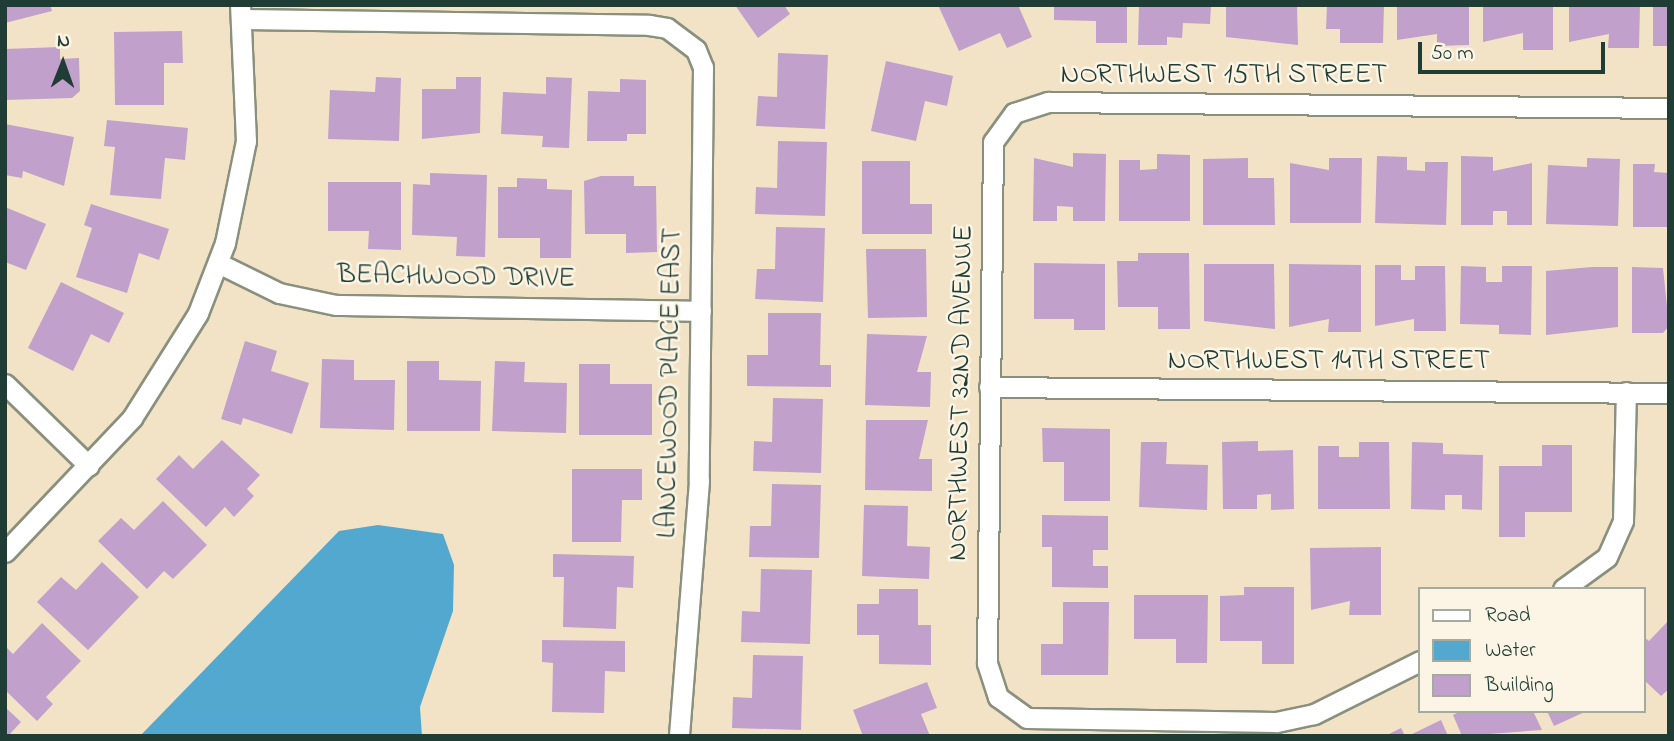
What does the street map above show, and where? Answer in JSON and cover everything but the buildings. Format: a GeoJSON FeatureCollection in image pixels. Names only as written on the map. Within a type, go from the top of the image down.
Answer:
{"type":"FeatureCollection","features":[{"type":"Feature","properties":{"kind":"street","name":"LANCEWOOD PLACE EAST"},"geometry":{"type":"LineString","coordinates":[[242,12],[649,25],[683,37],[703,67],[696,542],[679,736]]}},
{"type":"Feature","properties":{"kind":"street"},"geometry":{"type":"LineString","coordinates":[[5,552],[89,466],[168,368],[218,264],[246,141],[242,12]]}},
{"type":"Feature","properties":{"kind":"street","name":"NORTHWEST 15TH STREET"},"geometry":{"type":"LineString","coordinates":[[1030,104],[1669,108]]}},
{"type":"Feature","properties":{"kind":"street","name":"NORTHWEST 32ND AVENUE"},"geometry":{"type":"LineString","coordinates":[[1030,104],[1014,113],[993,142],[987,663],[998,697],[1027,718],[1276,722],[1314,714],[1418,662]]}},
{"type":"Feature","properties":{"kind":"street","name":"BEACHWOOD DRIVE"},"geometry":{"type":"LineString","coordinates":[[218,264],[279,293],[336,305],[701,311]]}},
{"type":"Feature","properties":{"kind":"street"},"geometry":{"type":"LineString","coordinates":[[5,384],[89,466]]}},
{"type":"Feature","properties":{"kind":"street","name":"NORTHWEST 14TH STREET"},"geometry":{"type":"LineString","coordinates":[[989,387],[1669,393]]}},
{"type":"Feature","properties":{"kind":"street"},"geometry":{"type":"LineString","coordinates":[[1566,587],[1607,557],[1623,521],[1626,392]]}},
{"type":"Feature","properties":{"kind":"water"},"geometry":{"type":"Polygon","coordinates":[[[378,525],[443,534],[454,565],[453,611],[420,707],[422,736],[140,736],[339,531],[378,525]]]}}]}
